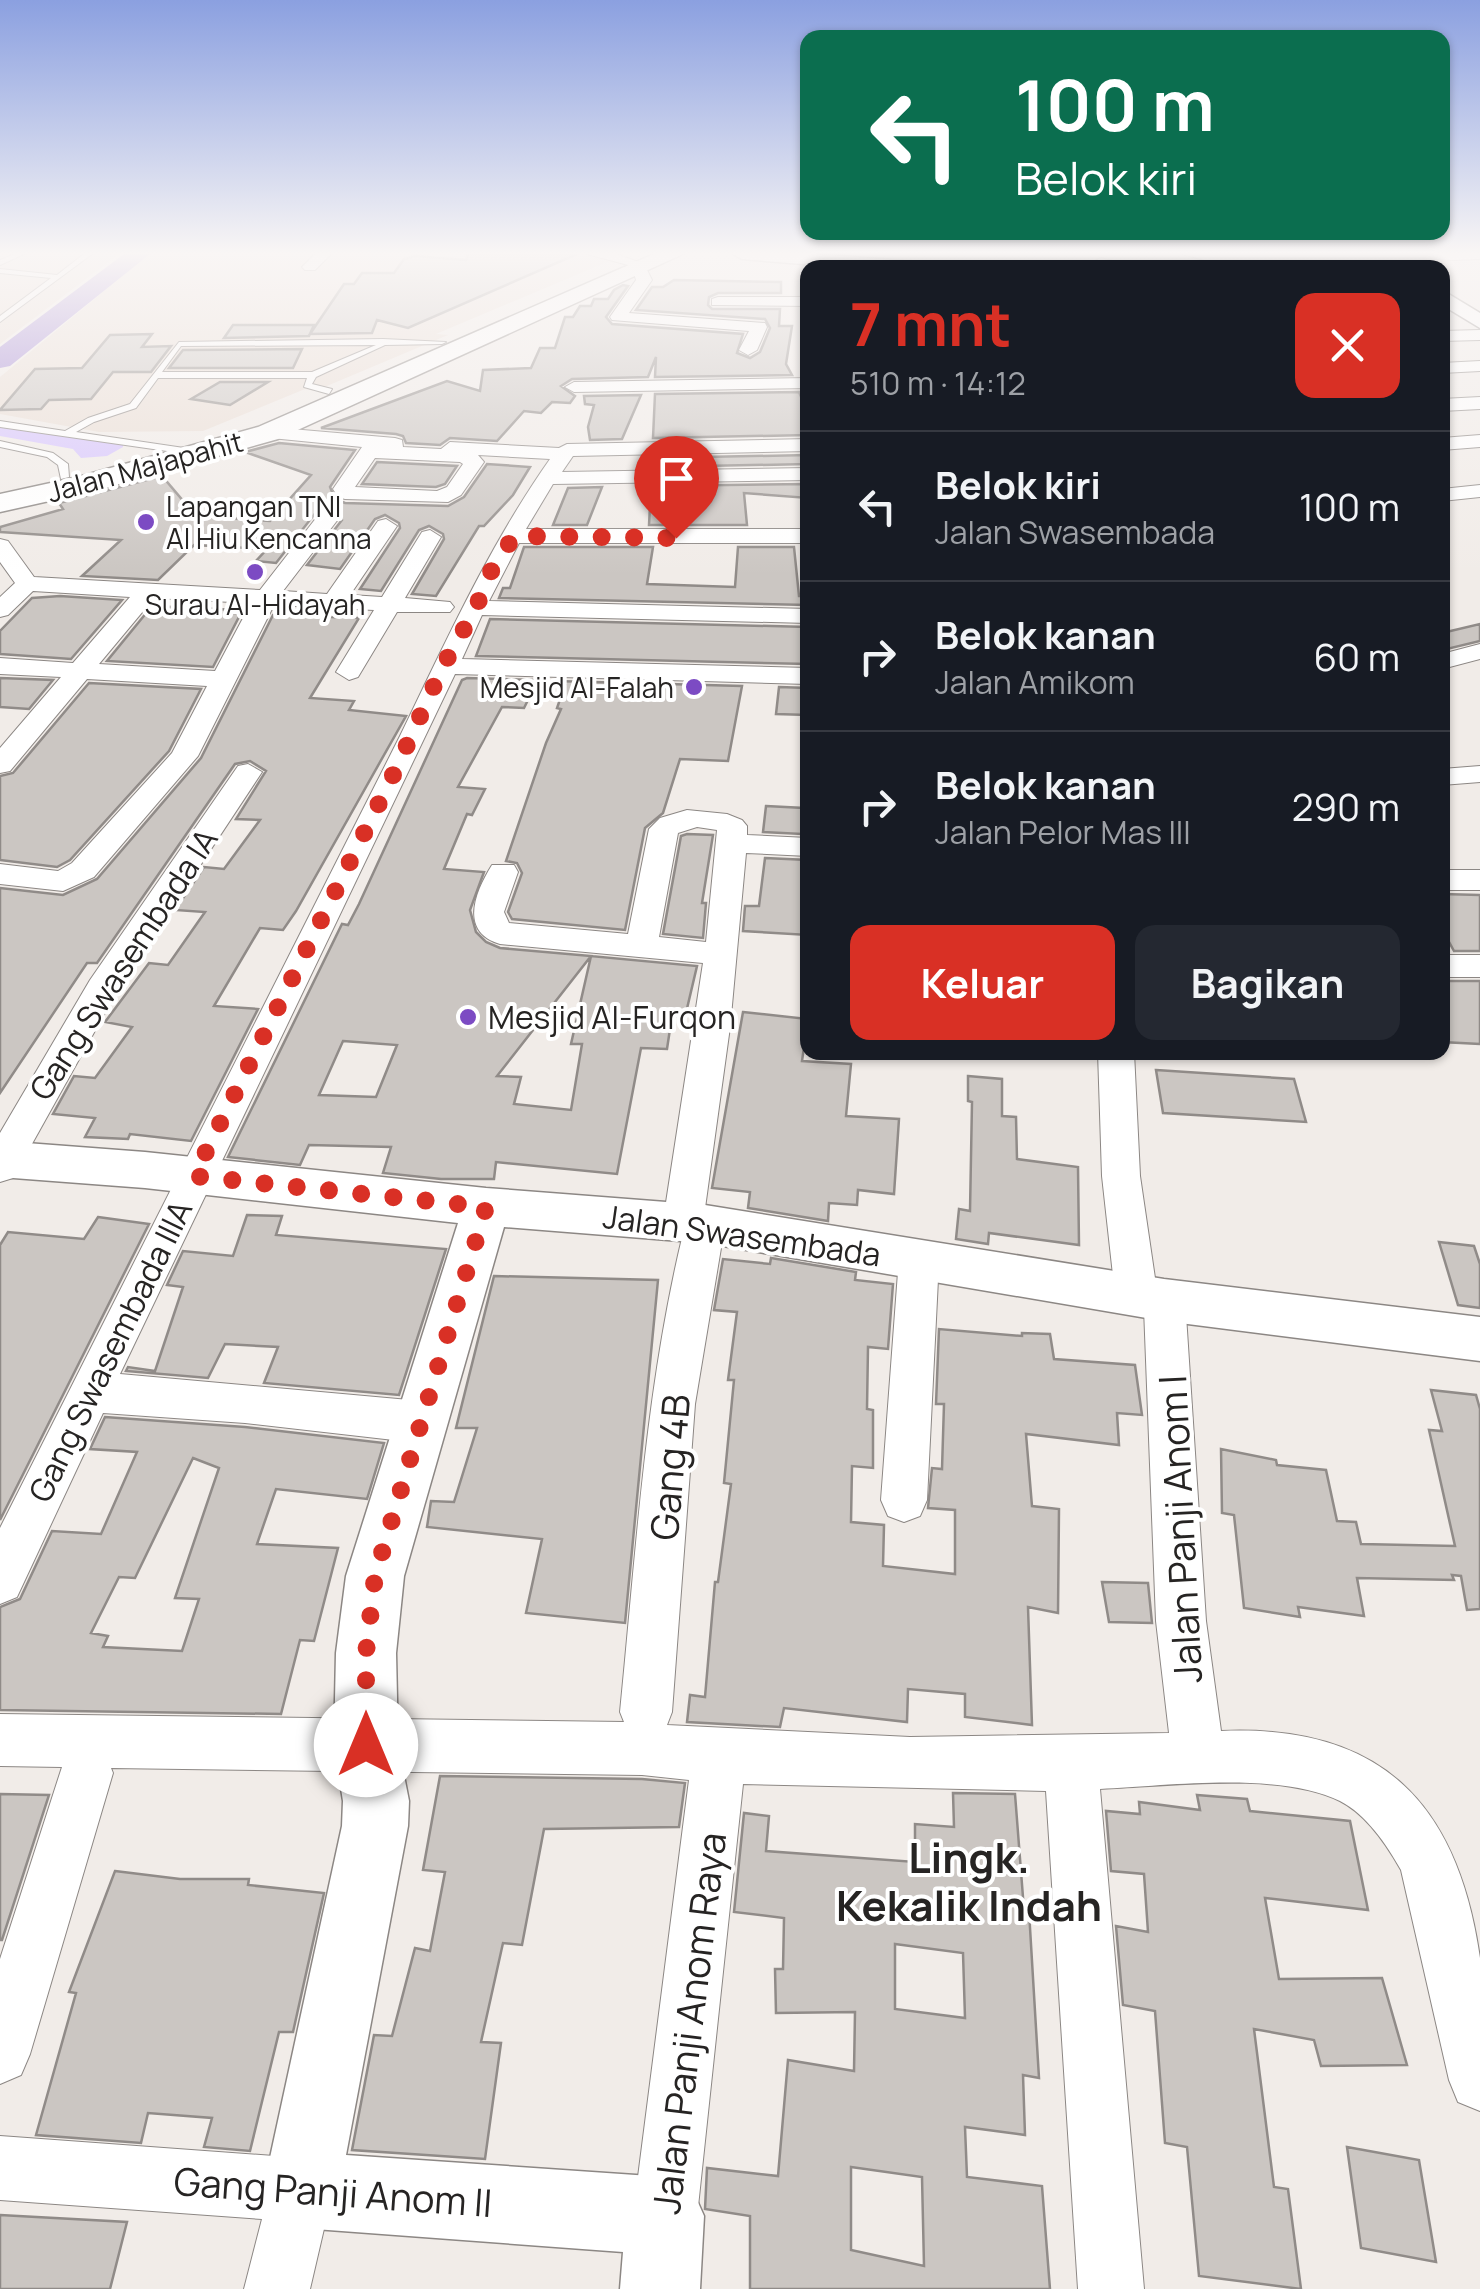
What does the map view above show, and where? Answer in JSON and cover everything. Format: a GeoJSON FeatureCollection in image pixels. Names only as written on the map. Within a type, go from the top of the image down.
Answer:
{"type":"FeatureCollection","features":[{"type":"Feature","properties":{"kind":"main road","name":"Jalan Majapahit"},"geometry":{"type":"LineString","coordinates":[[0,492],[181,450],[251,426],[397,361]]}},
{"type":"Feature","properties":{"kind":"main road","name":"Jalan Majapahit"},"geometry":{"type":"LineString","coordinates":[[0,503],[84,486],[268,433],[329,389],[398,361]]}},
{"type":"Feature","properties":{"kind":"street"},"geometry":{"type":"LineString","coordinates":[[580,365],[573,395],[800,383]]}},
{"type":"Feature","properties":{"kind":"street"},"geometry":{"type":"LineString","coordinates":[[1450,368],[1480,366]]}},
{"type":"Feature","properties":{"kind":"street"},"geometry":{"type":"LineString","coordinates":[[1450,405],[1480,403]]}},
{"type":"Feature","properties":{"kind":"street"},"geometry":{"type":"LineString","coordinates":[[746,420],[751,446]]}},
{"type":"Feature","properties":{"kind":"street"},"geometry":{"type":"LineString","coordinates":[[268,433],[464,456],[474,462],[454,491],[441,498],[344,493],[343,489],[374,448]]}},
{"type":"Feature","properties":{"kind":"street"},"geometry":{"type":"LineString","coordinates":[[1450,443],[1480,441]]}},
{"type":"Feature","properties":{"kind":"street"},"geometry":{"type":"LineString","coordinates":[[374,448],[800,444]]}},
{"type":"Feature","properties":{"kind":"street","name":"Gang Swasembada IIIA"},"geometry":{"type":"LineString","coordinates":[[0,1580],[443,666],[476,608],[488,576],[566,446]]}},
{"type":"Feature","properties":{"kind":"street"},"geometry":{"type":"LineString","coordinates":[[545,478],[800,474]]}},
{"type":"Feature","properties":{"kind":"street"},"geometry":{"type":"LineString","coordinates":[[1450,494],[1480,492]]}},
{"type":"Feature","properties":{"kind":"street"},"geometry":{"type":"LineString","coordinates":[[0,874],[64,881],[83,870],[184,756],[266,598],[328,518]]}},
{"type":"Feature","properties":{"kind":"street"},"geometry":{"type":"LineString","coordinates":[[332,602],[386,526]]}},
{"type":"Feature","properties":{"kind":"street"},"geometry":{"type":"LineString","coordinates":[[514,536],[800,536]]}},
{"type":"Feature","properties":{"kind":"street"},"geometry":{"type":"LineString","coordinates":[[350,672],[430,537]]}},
{"type":"Feature","properties":{"kind":"street"},"geometry":{"type":"LineString","coordinates":[[0,546],[27,584]]}},
{"type":"Feature","properties":{"kind":"street"},"geometry":{"type":"LineString","coordinates":[[0,610],[27,584],[442,607]]}},
{"type":"Feature","properties":{"kind":"street"},"geometry":{"type":"LineString","coordinates":[[0,765],[147,592]]}},
{"type":"Feature","properties":{"kind":"street"},"geometry":{"type":"LineString","coordinates":[[476,608],[694,632],[800,617]]}},
{"type":"Feature","properties":{"kind":"street"},"geometry":{"type":"LineString","coordinates":[[686,674],[694,632]]}},
{"type":"Feature","properties":{"kind":"street"},"geometry":{"type":"LineString","coordinates":[[1450,660],[1480,651]]}},
{"type":"Feature","properties":{"kind":"street"},"geometry":{"type":"LineString","coordinates":[[0,666],[222,679]]}},
{"type":"Feature","properties":{"kind":"street"},"geometry":{"type":"LineString","coordinates":[[443,666],[800,676]]}},
{"type":"Feature","properties":{"kind":"street","name":"Gang Swasembada IA"},"geometry":{"type":"LineString","coordinates":[[1,1162],[102,988],[248,772]]}},
{"type":"Feature","properties":{"kind":"street"},"geometry":{"type":"LineString","coordinates":[[1450,776],[1480,774]]}},
{"type":"Feature","properties":{"kind":"street"},"geometry":{"type":"LineString","coordinates":[[641,948],[664,828],[680,820],[724,821],[732,826],[732,843],[800,847]]}},
{"type":"Feature","properties":{"kind":"street","name":"Gang 4B"},"geometry":{"type":"LineString","coordinates":[[646,1712],[680,1357],[693,1272],[694,1223],[732,843]]}},
{"type":"Feature","properties":{"kind":"street"},"geometry":{"type":"LineString","coordinates":[[503,872],[488,912],[488,922],[500,934],[721,954]]}},
{"type":"Feature","properties":{"kind":"street"},"geometry":{"type":"LineString","coordinates":[[1450,880],[1480,880]]}},
{"type":"Feature","properties":{"kind":"street"},"geometry":{"type":"LineString","coordinates":[[1450,966],[1480,966]]}},
{"type":"Feature","properties":{"kind":"street","name":"Jalan Panji Anom I"},"geometry":{"type":"LineString","coordinates":[[1116,1060],[1121,1176],[1150,1296],[1174,1438],[1180,1606],[1191,1718],[1201,1757]]}},
{"type":"Feature","properties":{"kind":"street","name":"Jalan Swasembada"},"geometry":{"type":"LineString","coordinates":[[1,1162],[694,1223],[1150,1296],[1480,1339]]}},
{"type":"Feature","properties":{"kind":"street"},"geometry":{"type":"LineString","coordinates":[[277,2289],[375,1826],[376,1801],[366,1745],[366,1653],[375,1576],[486,1207]]}},
{"type":"Feature","properties":{"kind":"street"},"geometry":{"type":"LineString","coordinates":[[904,1500],[919,1259]]}},
{"type":"Feature","properties":{"kind":"street"},"geometry":{"type":"LineString","coordinates":[[90,1392],[420,1422]]}},
{"type":"Feature","properties":{"kind":"street"},"geometry":{"type":"LineString","coordinates":[[0,1740],[642,1749],[719,1757],[1071,1764],[1254,1756],[1349,1776],[1404,1822],[1427,1860],[1480,2080]]}},
{"type":"Feature","properties":{"kind":"street","name":"Jalan Panji Anom Raya"},"geometry":{"type":"LineString","coordinates":[[662,2253],[719,1757]]}},
{"type":"Feature","properties":{"kind":"street"},"geometry":{"type":"LineString","coordinates":[[1071,1764],[1110,2289]]}},
{"type":"Feature","properties":{"kind":"street"},"geometry":{"type":"LineString","coordinates":[[0,2054],[86,1773]]}},
{"type":"Feature","properties":{"kind":"street","name":"Gang Panji Anom II"},"geometry":{"type":"LineString","coordinates":[[0,2168],[301,2190],[662,2253]]}},
{"type":"Feature","properties":{"kind":"lane"},"geometry":{"type":"LineString","coordinates":[[66,434],[91,420],[133,406],[166,361]]}},
{"type":"Feature","properties":{"kind":"lane"},"geometry":{"type":"LineString","coordinates":[[156,375],[329,389],[362,361]]}},
{"type":"Feature","properties":{"kind":"lane"},"geometry":{"type":"LineString","coordinates":[[0,424],[181,450]]}},
{"type":"Feature","properties":{"kind":"lane"},"geometry":{"type":"LineString","coordinates":[[0,444],[50,455],[63,464],[64,478]]}},
{"type":"Feature","properties":{"kind":"shaded area"},"geometry":{"type":"Polygon","coordinates":[[[20,361],[387,361],[203,431],[99,432],[0,414],[0,377],[20,361]]]}},
{"type":"Feature","properties":{"kind":"shaded area"},"geometry":{"type":"Polygon","coordinates":[[[0,425],[123,447],[107,456],[81,458],[73,449],[0,436],[0,425]]]}},
{"type":"Feature","properties":{"kind":"building"},"geometry":{"type":"Polygon","coordinates":[[[88,361],[160,361],[151,372],[113,372],[91,399],[49,400],[41,409],[0,410],[35,369],[82,368],[88,361]]]}},
{"type":"Feature","properties":{"kind":"building"},"geometry":{"type":"Polygon","coordinates":[[[175,361],[296,361],[293,368],[169,368],[175,361]]]}},
{"type":"Feature","properties":{"kind":"building"},"geometry":{"type":"Polygon","coordinates":[[[534,361],[654,361],[648,377],[572,379],[561,386],[575,396],[570,403],[552,402],[541,413],[524,411],[497,441],[450,438],[440,445],[406,443],[403,436],[396,434],[321,428],[447,381],[480,391],[483,370],[531,368],[534,361]]]}},
{"type":"Feature","properties":{"kind":"building"},"geometry":{"type":"Polygon","coordinates":[[[656,361],[787,361],[792,375],[655,377],[656,361]]]}},
{"type":"Feature","properties":{"kind":"building"},"geometry":{"type":"Polygon","coordinates":[[[220,382],[268,382],[230,405],[191,399],[220,382]]]}},
{"type":"Feature","properties":{"kind":"building"},"geometry":{"type":"Polygon","coordinates":[[[799,392],[800,435],[653,438],[655,394],[799,392]]]}},
{"type":"Feature","properties":{"kind":"building"},"geometry":{"type":"Polygon","coordinates":[[[641,395],[622,439],[590,440],[588,427],[594,405],[585,404],[584,396],[641,395]]]}},
{"type":"Feature","properties":{"kind":"building"},"geometry":{"type":"Polygon","coordinates":[[[279,443],[355,450],[330,487],[335,499],[345,503],[448,506],[464,497],[487,464],[530,467],[513,495],[484,526],[479,526],[436,596],[412,594],[444,539],[443,534],[429,526],[419,530],[381,591],[360,589],[400,528],[399,523],[385,515],[375,519],[340,569],[307,565],[342,520],[341,515],[328,508],[317,511],[276,563],[256,561],[267,549],[194,545],[158,580],[82,576],[121,540],[0,532],[0,527],[63,509],[59,503],[162,476],[196,516],[270,521],[311,475],[245,452],[279,443]]]}},
{"type":"Feature","properties":{"kind":"building"},"geometry":{"type":"Polygon","coordinates":[[[800,455],[800,464],[651,467],[652,458],[800,455]]]}},
{"type":"Feature","properties":{"kind":"building"},"geometry":{"type":"Polygon","coordinates":[[[377,462],[457,466],[445,484],[436,487],[362,484],[377,462]]]}},
{"type":"Feature","properties":{"kind":"building"},"geometry":{"type":"Polygon","coordinates":[[[800,484],[800,497],[744,493],[747,525],[649,525],[651,486],[800,484]]]}},
{"type":"Feature","properties":{"kind":"building"},"geometry":{"type":"Polygon","coordinates":[[[602,487],[587,525],[553,525],[568,488],[602,487]]]}},
{"type":"Feature","properties":{"kind":"building"},"geometry":{"type":"Polygon","coordinates":[[[524,547],[653,547],[647,584],[735,587],[738,547],[794,547],[800,605],[499,598],[503,588],[510,588],[524,547]]]}},
{"type":"Feature","properties":{"kind":"building"},"geometry":{"type":"Polygon","coordinates":[[[32,598],[122,600],[71,659],[0,654],[0,631],[32,598]]]}},
{"type":"Feature","properties":{"kind":"building"},"geometry":{"type":"Polygon","coordinates":[[[152,606],[241,613],[213,667],[107,661],[152,606]]]}},
{"type":"Feature","properties":{"kind":"building"},"geometry":{"type":"Polygon","coordinates":[[[273,615],[359,618],[310,698],[354,701],[349,710],[406,716],[296,911],[283,930],[260,928],[214,1006],[258,1009],[191,1141],[130,1134],[128,1139],[85,1137],[95,1118],[53,1114],[74,1076],[95,1078],[132,1027],[105,1022],[149,963],[168,965],[205,912],[175,910],[204,867],[224,869],[260,820],[236,819],[266,771],[250,761],[235,764],[97,963],[87,963],[0,1093],[0,888],[63,895],[97,879],[201,758],[273,615]]]}},
{"type":"Feature","properties":{"kind":"building"},"geometry":{"type":"Polygon","coordinates":[[[490,619],[800,627],[800,664],[476,656],[490,619]]]}},
{"type":"Feature","properties":{"kind":"building"},"geometry":{"type":"Polygon","coordinates":[[[1480,624],[1480,641],[1450,648],[1450,631],[1480,624]]]}},
{"type":"Feature","properties":{"kind":"building"},"geometry":{"type":"Polygon","coordinates":[[[0,678],[53,680],[29,709],[0,707],[0,678]]]}},
{"type":"Feature","properties":{"kind":"building"},"geometry":{"type":"Polygon","coordinates":[[[462,680],[538,680],[524,708],[502,707],[458,787],[485,789],[472,815],[467,814],[444,869],[484,872],[470,910],[476,932],[500,948],[591,956],[697,966],[685,1017],[672,1016],[667,1049],[641,1048],[617,1174],[496,1162],[494,1179],[383,1173],[391,1147],[309,1145],[300,1165],[228,1157],[342,924],[348,925],[359,904],[462,680]],[[591,956],[497,1076],[521,1077],[514,1104],[571,1110],[582,1044],[571,1044],[591,956]],[[343,1041],[319,1095],[376,1097],[397,1045],[343,1041]]]}},
{"type":"Feature","properties":{"kind":"building"},"geometry":{"type":"Polygon","coordinates":[[[555,681],[742,686],[728,761],[680,759],[663,813],[645,828],[625,930],[512,919],[508,912],[522,873],[517,863],[506,861],[561,709],[557,708],[565,685],[555,681]]]}},
{"type":"Feature","properties":{"kind":"building"},"geometry":{"type":"Polygon","coordinates":[[[89,683],[201,689],[169,751],[70,860],[57,867],[0,860],[0,776],[13,773],[89,683]]]}},
{"type":"Feature","properties":{"kind":"building"},"geometry":{"type":"Polygon","coordinates":[[[779,687],[800,688],[800,715],[776,714],[779,687]]]}},
{"type":"Feature","properties":{"kind":"building"},"geometry":{"type":"Polygon","coordinates":[[[766,806],[800,808],[800,834],[763,832],[766,806]]]}},
{"type":"Feature","properties":{"kind":"building"},"geometry":{"type":"Polygon","coordinates":[[[713,835],[702,903],[706,903],[703,938],[663,934],[681,836],[713,835]]]}},
{"type":"Feature","properties":{"kind":"building"},"geometry":{"type":"Polygon","coordinates":[[[765,858],[800,860],[800,935],[743,931],[745,906],[759,906],[765,858]]]}},
{"type":"Feature","properties":{"kind":"building"},"geometry":{"type":"Polygon","coordinates":[[[1450,894],[1480,895],[1480,951],[1454,951],[1450,944],[1450,894]]]}},
{"type":"Feature","properties":{"kind":"building"},"geometry":{"type":"Polygon","coordinates":[[[1450,981],[1480,981],[1480,1044],[1450,1042],[1450,981]]]}},
{"type":"Feature","properties":{"kind":"building"},"geometry":{"type":"Polygon","coordinates":[[[743,1012],[800,1018],[800,1060],[851,1064],[846,1116],[899,1119],[894,1194],[858,1190],[857,1205],[829,1203],[828,1221],[748,1208],[750,1192],[712,1188],[743,1012]]]}},
{"type":"Feature","properties":{"kind":"building"},"geometry":{"type":"Polygon","coordinates":[[[1156,1070],[1294,1079],[1306,1122],[1163,1113],[1156,1070]]]}},
{"type":"Feature","properties":{"kind":"building"},"geometry":{"type":"Polygon","coordinates":[[[968,1076],[1002,1079],[1002,1116],[1016,1117],[1017,1159],[1078,1167],[1079,1245],[989,1233],[988,1244],[956,1239],[959,1209],[970,1211],[972,1102],[968,1101],[968,1076]]]}},
{"type":"Feature","properties":{"kind":"building"},"geometry":{"type":"Polygon","coordinates":[[[247,1215],[282,1216],[276,1235],[446,1249],[399,1395],[264,1383],[278,1347],[225,1344],[208,1378],[126,1371],[128,1367],[155,1371],[183,1287],[167,1285],[183,1251],[233,1256],[247,1215]]]}},
{"type":"Feature","properties":{"kind":"building"},"geometry":{"type":"Polygon","coordinates":[[[98,1217],[149,1224],[0,1520],[0,1245],[8,1232],[84,1239],[98,1217]]]}},
{"type":"Feature","properties":{"kind":"building"},"geometry":{"type":"Polygon","coordinates":[[[1439,1242],[1474,1246],[1480,1264],[1480,1308],[1458,1305],[1439,1242]]]}},
{"type":"Feature","properties":{"kind":"building"},"geometry":{"type":"Polygon","coordinates":[[[771,1258],[856,1272],[855,1280],[893,1284],[888,1349],[868,1347],[867,1409],[873,1410],[873,1468],[852,1466],[851,1522],[884,1525],[883,1566],[955,1574],[955,1510],[928,1508],[932,1468],[942,1469],[944,1404],[936,1404],[939,1329],[1022,1336],[1050,1334],[1054,1359],[1135,1365],[1142,1415],[1117,1413],[1119,1445],[1026,1434],[1032,1506],[1059,1509],[1058,1613],[1028,1607],[1032,1725],[965,1717],[965,1694],[908,1689],[907,1722],[784,1708],[780,1727],[687,1722],[690,1695],[705,1697],[715,1582],[731,1484],[724,1483],[734,1380],[728,1380],[737,1312],[714,1310],[723,1259],[770,1264],[771,1258]]]}},
{"type":"Feature","properties":{"kind":"building"},"geometry":{"type":"Polygon","coordinates":[[[494,1276],[658,1280],[625,1623],[526,1613],[542,1539],[427,1527],[431,1501],[454,1502],[477,1428],[456,1428],[494,1276]]]}},
{"type":"Feature","properties":{"kind":"building"},"geometry":{"type":"Polygon","coordinates":[[[1431,1390],[1476,1395],[1480,1409],[1480,1609],[1467,1610],[1461,1576],[1452,1575],[1454,1580],[1357,1578],[1364,1616],[1298,1607],[1300,1617],[1244,1608],[1234,1515],[1222,1513],[1221,1449],[1276,1460],[1277,1465],[1326,1470],[1337,1521],[1356,1522],[1361,1544],[1455,1546],[1429,1430],[1442,1431],[1431,1390]]]}},
{"type":"Feature","properties":{"kind":"building"},"geometry":{"type":"Polygon","coordinates":[[[105,1417],[245,1427],[384,1443],[367,1499],[276,1489],[257,1544],[338,1548],[314,1641],[300,1640],[281,1714],[0,1710],[0,1607],[20,1599],[52,1531],[101,1534],[137,1452],[90,1449],[105,1417]],[[193,1458],[135,1578],[119,1577],[91,1633],[108,1636],[103,1647],[182,1651],[199,1599],[175,1598],[219,1468],[193,1458]]]}},
{"type":"Feature","properties":{"kind":"building"},"geometry":{"type":"Polygon","coordinates":[[[1102,1582],[1148,1583],[1152,1623],[1109,1622],[1102,1582]]]}},
{"type":"Feature","properties":{"kind":"building"},"geometry":{"type":"Polygon","coordinates":[[[440,1776],[685,1783],[679,1827],[544,1829],[522,1945],[503,1943],[481,2042],[501,2043],[485,2159],[352,2150],[374,2035],[392,2036],[415,1948],[430,1951],[445,1872],[423,1870],[440,1776]]]}},
{"type":"Feature","properties":{"kind":"building"},"geometry":{"type":"Polygon","coordinates":[[[953,1793],[1015,1794],[1024,1910],[1029,1911],[1039,2078],[1023,2075],[1025,2135],[965,2127],[967,2177],[1042,2186],[1050,2289],[750,2289],[750,2216],[705,2209],[707,2168],[778,2176],[788,2060],[854,2071],[855,2012],[776,2013],[775,1969],[783,1969],[784,1918],[734,1912],[744,1813],[769,1816],[766,1851],[915,1862],[915,1824],[954,1827],[953,1793]],[[895,1944],[895,2009],[965,2018],[963,1953],[895,1944]],[[851,2167],[851,2250],[924,2266],[922,2177],[851,2167]]]}},
{"type":"Feature","properties":{"kind":"building"},"geometry":{"type":"Polygon","coordinates":[[[0,1794],[49,1795],[2,1940],[0,1940],[0,1794]]]}},
{"type":"Feature","properties":{"kind":"building"},"geometry":{"type":"Polygon","coordinates":[[[1197,1795],[1247,1799],[1250,1811],[1350,1821],[1368,1910],[1265,1898],[1279,1979],[1382,1978],[1407,2065],[1321,2066],[1314,2040],[1254,2029],[1274,2187],[1288,2189],[1301,2289],[1199,2276],[1187,2147],[1165,2143],[1155,2011],[1123,2005],[1116,1926],[1148,1932],[1144,1874],[1111,1871],[1106,1811],[1140,1814],[1139,1802],[1200,1810],[1197,1795]]]}},
{"type":"Feature","properties":{"kind":"building"},"geometry":{"type":"Polygon","coordinates":[[[115,1871],[180,1879],[249,1879],[248,1885],[324,1893],[293,2032],[279,2032],[250,2151],[204,2147],[212,2118],[148,2113],[141,2143],[36,2135],[76,1993],[69,1992],[115,1871]]]}},
{"type":"Feature","properties":{"kind":"building"},"geometry":{"type":"Polygon","coordinates":[[[1347,2147],[1419,2160],[1436,2262],[1361,2248],[1347,2147]]]}},
{"type":"Feature","properties":{"kind":"building"},"geometry":{"type":"Polygon","coordinates":[[[0,2215],[127,2222],[110,2289],[0,2289],[0,2215]]]}},
{"type":"Feature","properties":{"kind":"place","name":"Lapangan TNI Al Hiu Kencanna"},"geometry":{"type":"Point","coordinates":[146,522]}},
{"type":"Feature","properties":{"kind":"place","name":"Surau Al-Hidayah"},"geometry":{"type":"Point","coordinates":[255,572]}},
{"type":"Feature","properties":{"kind":"place","name":"Mesjid Al-Falah"},"geometry":{"type":"Point","coordinates":[694,687]}},
{"type":"Feature","properties":{"kind":"place","name":"Mesjid Al-Furqon"},"geometry":{"type":"Point","coordinates":[468,1017]}},
{"type":"Feature","properties":{"kind":"district","name":"Lingk. Kekalik Indah"},"geometry":{"type":"Point","coordinates":[969,1881]}},
{"type":"Feature","properties":{"kind":"route"},"geometry":{"type":"LineString","coordinates":[[366,1745],[366,1653],[375,1576],[486,1207],[194,1176],[397,767],[428,696],[476,608],[488,576],[514,536],[676,538]]}}]}
